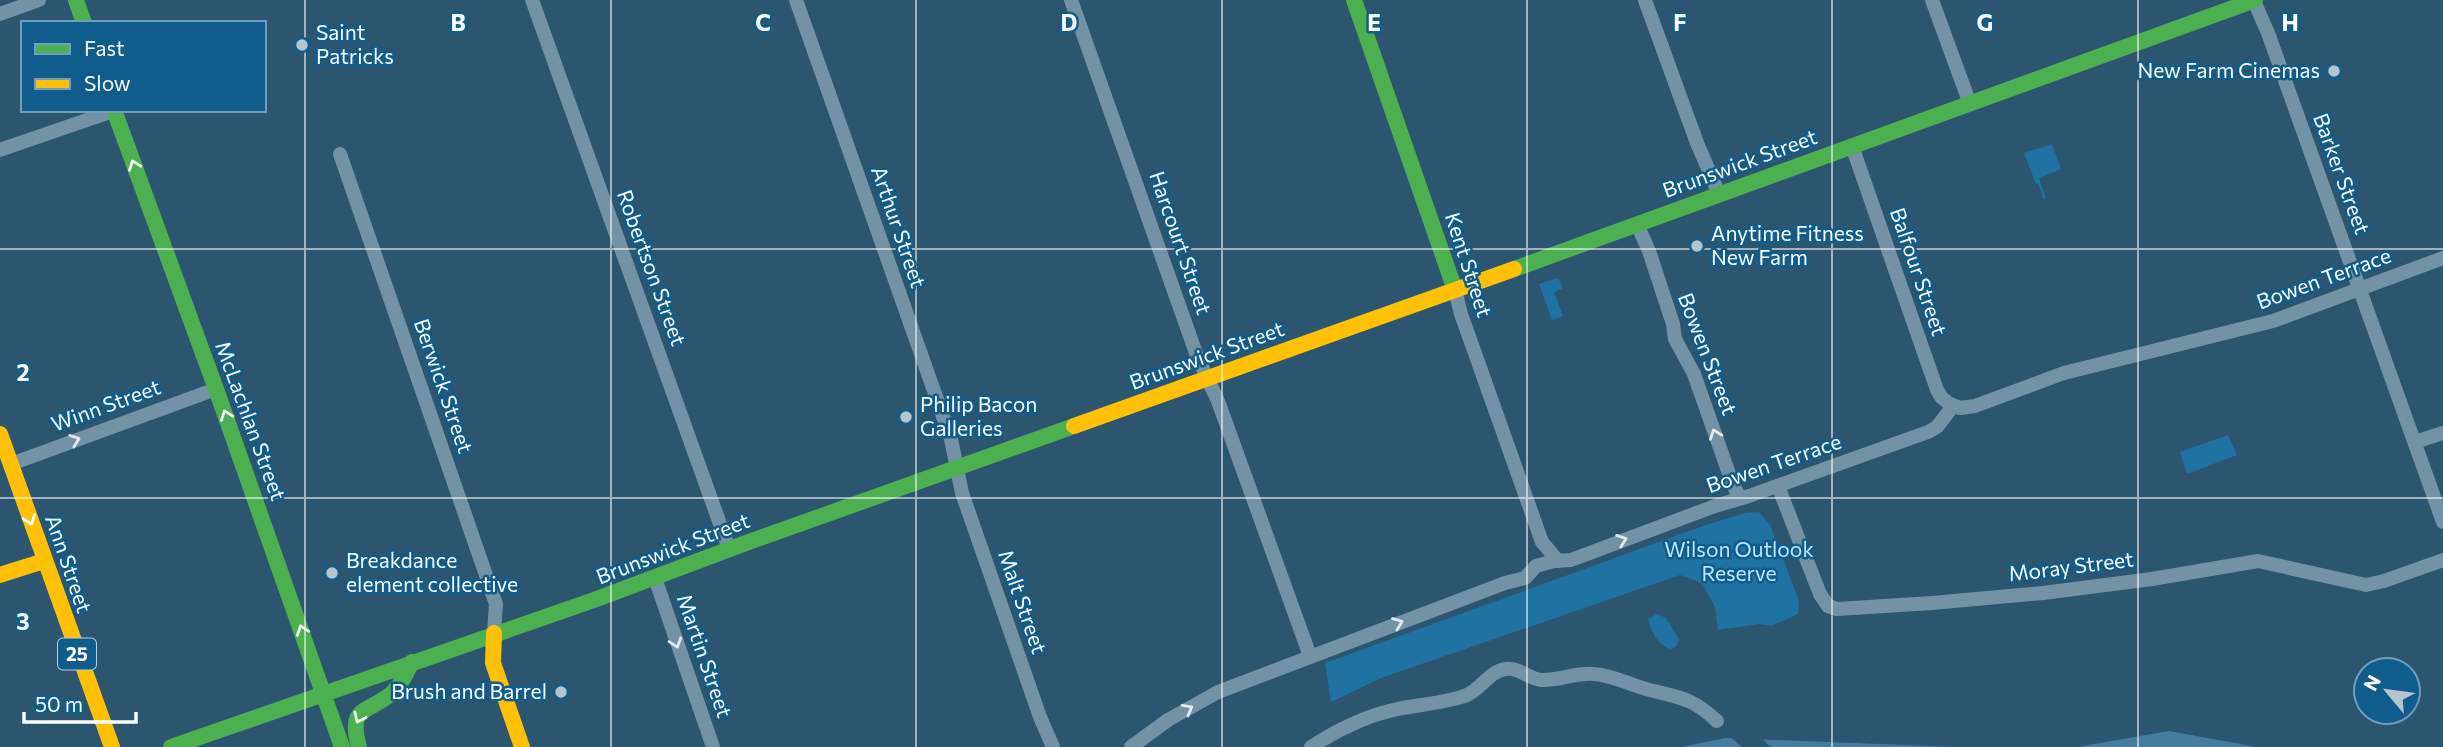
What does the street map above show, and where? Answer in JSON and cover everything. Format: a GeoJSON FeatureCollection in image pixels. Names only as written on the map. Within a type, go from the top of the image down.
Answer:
{"type":"FeatureCollection","features":[{"type":"Feature","properties":{"kind":"main road"},"geometry":{"type":"LineString","coordinates":[[76,0],[83,21]]}},
{"type":"Feature","properties":{"kind":"main road","name":"Kent Street"},"geometry":{"type":"LineString","coordinates":[[1354,0],[1455,290]]}},
{"type":"Feature","properties":{"kind":"main road","name":"Brunswick Street"},"geometry":{"type":"LineString","coordinates":[[171,747],[655,578],[2254,0]]}},
{"type":"Feature","properties":{"kind":"main road","name":"McLachlan Street"},"geometry":{"type":"LineString","coordinates":[[115,112],[342,747]]}},
{"type":"Feature","properties":{"kind":"main road","name":"Ann Street"},"geometry":{"type":"LineString","coordinates":[[0,434],[113,747]]}},
{"type":"Feature","properties":{"kind":"main road"},"geometry":{"type":"LineString","coordinates":[[0,575],[44,561]]}},
{"type":"Feature","properties":{"kind":"main road"},"geometry":{"type":"LineString","coordinates":[[494,633],[493,663],[522,747]]}},
{"type":"Feature","properties":{"kind":"main road"},"geometry":{"type":"LineString","coordinates":[[359,747],[354,730],[358,716],[367,705],[398,688],[412,663]]}},
{"type":"Feature","properties":{"kind":"street"},"geometry":{"type":"LineString","coordinates":[[0,13],[39,0]]}},
{"type":"Feature","properties":{"kind":"street","name":"Robertson Street"},"geometry":{"type":"LineString","coordinates":[[532,0],[729,550]]}},
{"type":"Feature","properties":{"kind":"street","name":"Arthur Street"},"geometry":{"type":"LineString","coordinates":[[796,0],[951,439],[957,468]]}},
{"type":"Feature","properties":{"kind":"street","name":"Harcourt Street"},"geometry":{"type":"LineString","coordinates":[[1071,0],[1197,356],[1218,401],[1310,656]]}},
{"type":"Feature","properties":{"kind":"street"},"geometry":{"type":"LineString","coordinates":[[1645,0],[1697,143],[1719,194]]}},
{"type":"Feature","properties":{"kind":"street"},"geometry":{"type":"LineString","coordinates":[[1933,0],[1970,104]]}},
{"type":"Feature","properties":{"kind":"street","name":"Barker Street"},"geometry":{"type":"LineString","coordinates":[[2254,0],[2443,522]]}},
{"type":"Feature","properties":{"kind":"street"},"geometry":{"type":"LineString","coordinates":[[0,150],[112,112]]}},
{"type":"Feature","properties":{"kind":"street","name":"Balfour Street"},"geometry":{"type":"LineString","coordinates":[[1852,146],[1937,390],[1942,398],[1953,406]]}},
{"type":"Feature","properties":{"kind":"street","name":"Berwick Street"},"geometry":{"type":"LineString","coordinates":[[340,154],[496,604],[494,633]]}},
{"type":"Feature","properties":{"kind":"street","name":"Bowen Street"},"geometry":{"type":"LineString","coordinates":[[1637,224],[1649,251],[1673,324],[1675,339],[1694,374],[1740,498]]}},
{"type":"Feature","properties":{"kind":"street","name":"Bowen Terrace"},"geometry":{"type":"LineString","coordinates":[[1131,747],[1168,720],[1218,692],[1505,583],[1522,579],[1536,566],[1572,560],[1931,431],[1940,424],[1953,406],[1975,407],[2064,373],[2249,327],[2443,258]]}},
{"type":"Feature","properties":{"kind":"street","name":"Kent Street"},"geometry":{"type":"LineString","coordinates":[[1455,290],[1461,314],[1542,542],[1558,561]]}},
{"type":"Feature","properties":{"kind":"street","name":"Winn Street"},"geometry":{"type":"LineString","coordinates":[[11,464],[216,389]]}},
{"type":"Feature","properties":{"kind":"street"},"geometry":{"type":"LineString","coordinates":[[2415,442],[2443,433]]}},
{"type":"Feature","properties":{"kind":"street","name":"Malt Street"},"geometry":{"type":"LineString","coordinates":[[957,468],[962,493],[1040,717],[1053,747]]}},
{"type":"Feature","properties":{"kind":"street","name":"Moray Street"},"geometry":{"type":"LineString","coordinates":[[1777,486],[1820,594],[1828,606],[1837,609],[2043,593],[2152,579],[2258,561],[2366,585],[2385,582],[2443,560]]}},
{"type":"Feature","properties":{"kind":"street"},"geometry":{"type":"LineString","coordinates":[[1536,566],[1542,542]]}},
{"type":"Feature","properties":{"kind":"street","name":"Martin Street"},"geometry":{"type":"LineString","coordinates":[[655,578],[713,747]]}},
{"type":"Feature","properties":{"kind":"street"},"geometry":{"type":"LineString","coordinates":[[1311,747],[1356,721],[1392,710],[1464,696],[1502,669],[1512,668],[1537,680],[1594,674],[1618,679],[1646,689],[1684,697],[1697,704],[1717,722]]}},
{"type":"Feature","properties":{"kind":"green space"},"geometry":{"type":"Polygon","coordinates":[[[2052,144],[2061,169],[2039,178],[2044,199],[2024,153],[2052,144]]]}},
{"type":"Feature","properties":{"kind":"green space"},"geometry":{"type":"Polygon","coordinates":[[[1558,278],[1563,288],[1554,292],[1563,316],[1552,320],[1539,284],[1558,278]]]}},
{"type":"Feature","properties":{"kind":"green space"},"geometry":{"type":"Polygon","coordinates":[[[2228,435],[2237,455],[2187,474],[2180,452],[2228,435]]]}},
{"type":"Feature","properties":{"kind":"green space","name":"Wilson Outlook Reserve"},"geometry":{"type":"Polygon","coordinates":[[[1759,512],[1770,525],[1799,601],[1798,614],[1771,626],[1759,624],[1718,630],[1715,607],[1702,583],[1680,575],[1381,678],[1331,702],[1325,663],[1703,526],[1745,513],[1759,512]]]}},
{"type":"Feature","properties":{"kind":"green space"},"geometry":{"type":"Polygon","coordinates":[[[1657,614],[1666,618],[1679,639],[1671,650],[1656,638],[1651,629],[1648,619],[1657,614]]]}},
{"type":"Feature","properties":{"kind":"shaded area"},"geometry":{"type":"Polygon","coordinates":[[[2169,731],[2257,747],[2077,747],[2169,731]]]}},
{"type":"Feature","properties":{"kind":"shaded area"},"geometry":{"type":"Polygon","coordinates":[[[1725,738],[1955,747],[1682,747],[1725,738]]]}},
{"type":"Feature","properties":{"kind":"pier"},"geometry":{"type":"Polygon","coordinates":[[[1728,735],[1759,736],[1771,747],[1742,747],[1728,735]]]}},
{"type":"Feature","properties":{"kind":"traffic: fast"},"geometry":{"type":"LineString","coordinates":[[76,0],[83,21]]}},
{"type":"Feature","properties":{"kind":"traffic: fast"},"geometry":{"type":"LineString","coordinates":[[1354,0],[1455,290]]}},
{"type":"Feature","properties":{"kind":"traffic: fast"},"geometry":{"type":"LineString","coordinates":[[1514,269],[2255,0]]}},
{"type":"Feature","properties":{"kind":"traffic: fast"},"geometry":{"type":"LineString","coordinates":[[115,112],[342,747]]}},
{"type":"Feature","properties":{"kind":"traffic: fast"},"geometry":{"type":"LineString","coordinates":[[171,747],[594,600],[1074,426]]}},
{"type":"Feature","properties":{"kind":"traffic: fast"},"geometry":{"type":"LineString","coordinates":[[359,747],[357,718],[395,691],[412,662]]}},
{"type":"Feature","properties":{"kind":"traffic: slow"},"geometry":{"type":"LineString","coordinates":[[1074,426],[1514,269]]}},
{"type":"Feature","properties":{"kind":"traffic: slow"},"geometry":{"type":"LineString","coordinates":[[0,434],[112,747]]}},
{"type":"Feature","properties":{"kind":"traffic: slow"},"geometry":{"type":"LineString","coordinates":[[0,575],[44,561]]}},
{"type":"Feature","properties":{"kind":"traffic: slow"},"geometry":{"type":"LineString","coordinates":[[494,633],[493,663],[522,747]]}},
{"type":"Feature","properties":{"kind":"place","name":"Saint Patricks"},"geometry":{"type":"Point","coordinates":[302,45]}},
{"type":"Feature","properties":{"kind":"place","name":"New Farm Cinemas"},"geometry":{"type":"Point","coordinates":[2334,71]}},
{"type":"Feature","properties":{"kind":"place","name":"Anytime Fitness New Farm"},"geometry":{"type":"Point","coordinates":[1697,246]}},
{"type":"Feature","properties":{"kind":"place","name":"Philip Bacon Galleries"},"geometry":{"type":"Point","coordinates":[906,417]}},
{"type":"Feature","properties":{"kind":"place","name":"Breakdance element collective"},"geometry":{"type":"Point","coordinates":[332,573]}},
{"type":"Feature","properties":{"kind":"place","name":"Brush and Barrel"},"geometry":{"type":"Point","coordinates":[561,692]}}]}
